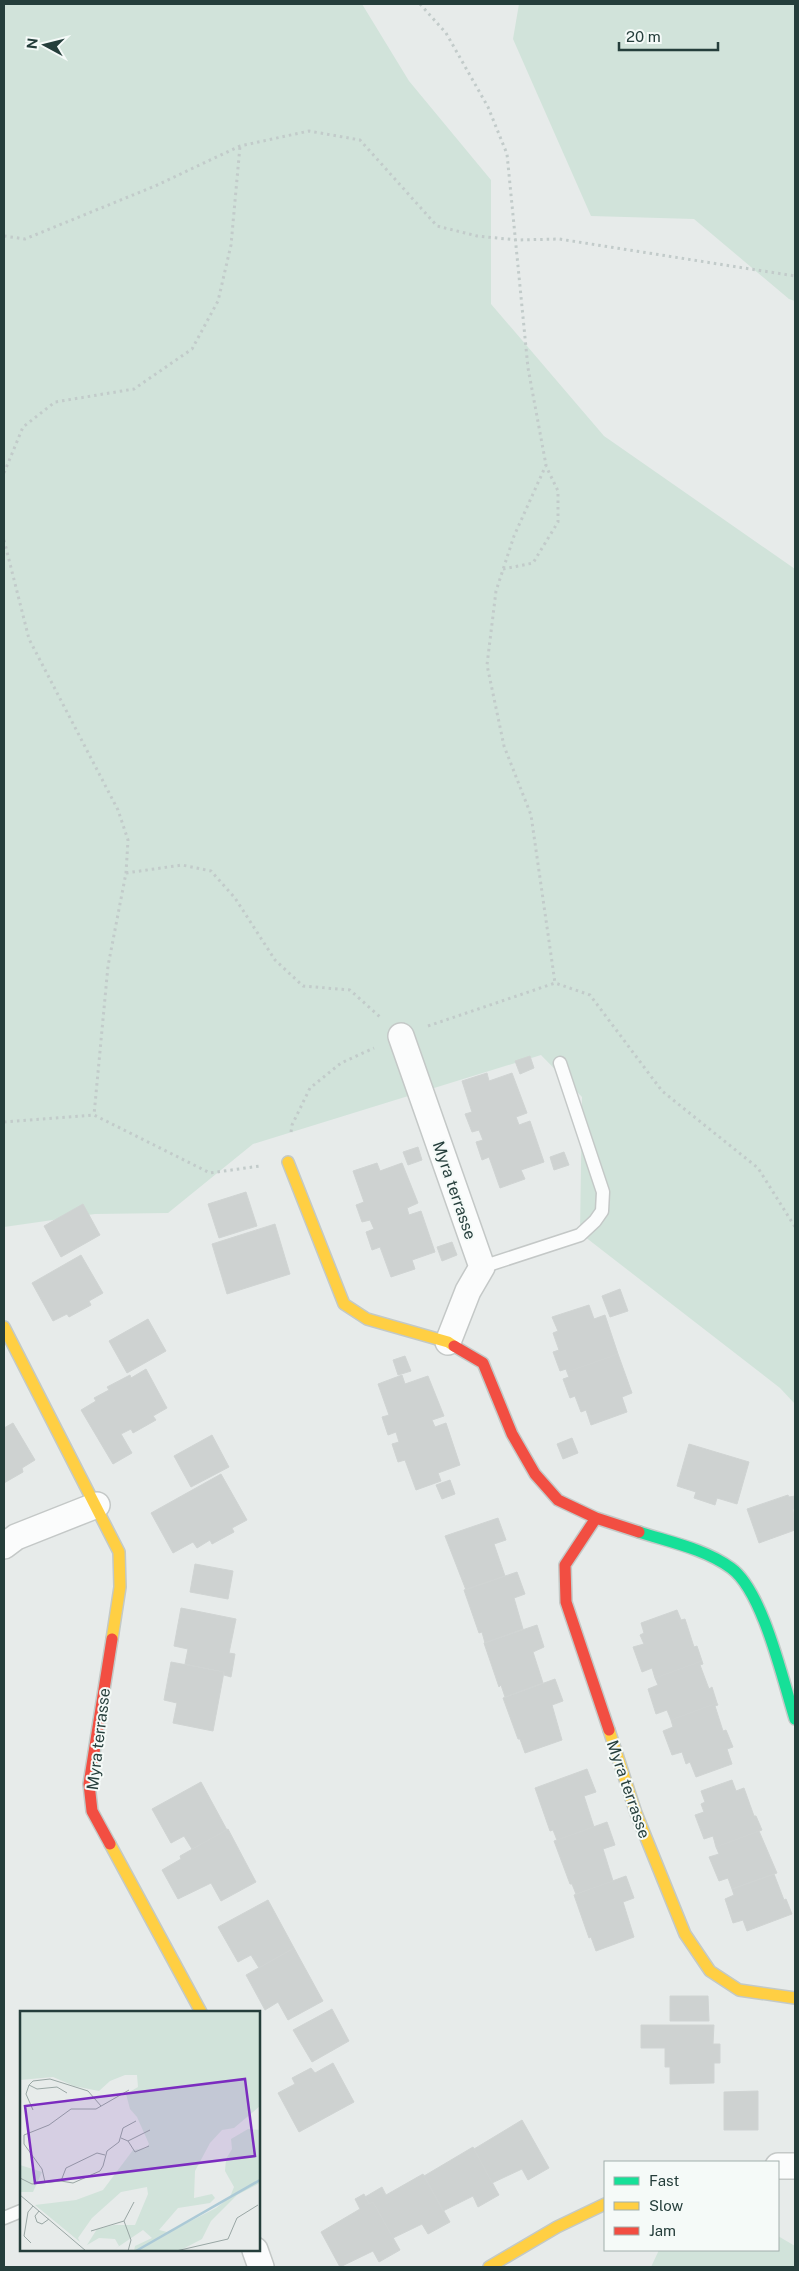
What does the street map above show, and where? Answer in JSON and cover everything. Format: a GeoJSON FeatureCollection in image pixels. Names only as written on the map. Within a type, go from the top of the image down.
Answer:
{"type":"FeatureCollection","features":[{"type":"Feature","properties":{"kind":"street","name":"Myra terrasse"},"geometry":{"type":"LineString","coordinates":[[401,1036],[482,1267]]}},
{"type":"Feature","properties":{"kind":"street"},"geometry":{"type":"LineString","coordinates":[[288,1162],[344,1304],[367,1319],[448,1342],[483,1363],[512,1434],[535,1474],[558,1500],[596,1518],[708,1554],[733,1570],[751,1591],[754,1598],[795,1719]]}},
{"type":"Feature","properties":{"kind":"street"},"geometry":{"type":"LineString","coordinates":[[448,1342],[468,1291],[482,1267]]}},
{"type":"Feature","properties":{"kind":"street","name":"Myra terrasse"},"geometry":{"type":"LineString","coordinates":[[4,1327],[119,1552],[120,1587],[89,1784],[92,1811],[200,2011]]}},
{"type":"Feature","properties":{"kind":"street"},"geometry":{"type":"LineString","coordinates":[[4,1546],[16,1537],[96,1505]]}},
{"type":"Feature","properties":{"kind":"street","name":"Myra terrasse"},"geometry":{"type":"LineString","coordinates":[[596,1518],[565,1565],[566,1602],[636,1812],[685,1934],[710,1971],[739,1990],[795,1998]]}},
{"type":"Feature","properties":{"kind":"street"},"geometry":{"type":"LineString","coordinates":[[779,2166],[795,2166]]}},
{"type":"Feature","properties":{"kind":"street"},"geometry":{"type":"LineString","coordinates":[[489,2267],[556,2227],[604,2204]]}},
{"type":"Feature","properties":{"kind":"street"},"geometry":{"type":"LineString","coordinates":[[255,2251],[261,2267]]}},
{"type":"Feature","properties":{"kind":"lane"},"geometry":{"type":"LineString","coordinates":[[482,1267],[580,1235],[595,1221],[602,1211],[603,1192],[560,1063]]}},
{"type":"Feature","properties":{"kind":"lane"},"geometry":{"type":"LineString","coordinates":[[4,2218],[20,2211]]}},
{"type":"Feature","properties":{"kind":"path"},"geometry":{"type":"LineString","coordinates":[[420,4],[446,33],[488,106],[507,154],[517,240],[528,368],[546,465],[558,491],[558,522],[533,563],[503,570]]}},
{"type":"Feature","properties":{"kind":"path"},"geometry":{"type":"LineString","coordinates":[[4,236],[25,238],[33,236],[155,186],[240,146],[309,131],[360,140],[437,226],[477,236],[517,240],[559,239],[795,276]]}},
{"type":"Feature","properties":{"kind":"path"},"geometry":{"type":"LineString","coordinates":[[4,473],[23,427],[55,402],[134,389],[192,349],[218,301],[231,245],[240,146]]}},
{"type":"Feature","properties":{"kind":"path"},"geometry":{"type":"LineString","coordinates":[[546,465],[514,536],[496,591],[488,665],[504,746],[531,816],[556,983]]}},
{"type":"Feature","properties":{"kind":"path"},"geometry":{"type":"LineString","coordinates":[[4,540],[29,639],[118,810],[128,840],[126,873],[108,966],[94,1115]]}},
{"type":"Feature","properties":{"kind":"path"},"geometry":{"type":"LineString","coordinates":[[126,873],[182,866],[211,871],[234,898],[275,960],[302,986],[350,990],[401,1036]]}},
{"type":"Feature","properties":{"kind":"path"},"geometry":{"type":"LineString","coordinates":[[4,1122],[94,1115],[210,1173],[288,1162]]}},
{"type":"Feature","properties":{"kind":"green space"},"geometry":{"type":"Polygon","coordinates":[[[4,4],[362,4],[409,81],[491,180],[491,304],[604,436],[795,569],[795,1404],[780,1388],[580,1233],[582,1097],[541,1055],[253,1144],[168,1213],[95,1214],[4,1227],[4,4]]]}},
{"type":"Feature","properties":{"kind":"green space"},"geometry":{"type":"Polygon","coordinates":[[[519,4],[795,4],[795,301],[789,299],[694,219],[591,216],[513,39],[519,4]]]}},
{"type":"Feature","properties":{"kind":"green space"},"geometry":{"type":"Polygon","coordinates":[[[779,2237],[795,2246],[795,2267],[651,2267],[659,2251],[779,2251],[779,2237]]]}},
{"type":"Feature","properties":{"kind":"building"},"geometry":{"type":"Polygon","coordinates":[[[530,1056],[534,1068],[520,1074],[515,1061],[530,1056]]]}},
{"type":"Feature","properties":{"kind":"building"},"geometry":{"type":"Polygon","coordinates":[[[487,1073],[489,1081],[512,1073],[527,1113],[516,1117],[519,1125],[530,1121],[544,1162],[521,1170],[525,1179],[500,1188],[489,1157],[482,1160],[476,1142],[483,1140],[479,1130],[472,1132],[465,1114],[472,1112],[462,1081],[487,1073]]]}},
{"type":"Feature","properties":{"kind":"building"},"geometry":{"type":"Polygon","coordinates":[[[418,1147],[422,1160],[408,1165],[403,1152],[418,1147]]]}},
{"type":"Feature","properties":{"kind":"building"},"geometry":{"type":"Polygon","coordinates":[[[564,1152],[569,1165],[554,1170],[550,1157],[564,1152]]]}},
{"type":"Feature","properties":{"kind":"building"},"geometry":{"type":"Polygon","coordinates":[[[377,1163],[380,1171],[402,1163],[418,1203],[407,1208],[409,1215],[421,1211],[435,1252],[412,1260],[415,1269],[391,1277],[380,1247],[372,1250],[366,1232],[374,1229],[370,1220],[362,1222],[356,1205],[364,1202],[353,1171],[377,1163]]]}},
{"type":"Feature","properties":{"kind":"building"},"geometry":{"type":"Polygon","coordinates":[[[246,1192],[257,1226],[219,1238],[208,1204],[246,1192]]]}},
{"type":"Feature","properties":{"kind":"building"},"geometry":{"type":"Polygon","coordinates":[[[83,1204],[100,1235],[61,1257],[44,1226],[83,1204]]]}},
{"type":"Feature","properties":{"kind":"building"},"geometry":{"type":"Polygon","coordinates":[[[275,1224],[290,1274],[227,1294],[212,1244],[275,1224]]]}},
{"type":"Feature","properties":{"kind":"building"},"geometry":{"type":"Polygon","coordinates":[[[452,1242],[457,1255],[442,1261],[437,1247],[452,1242]]]}},
{"type":"Feature","properties":{"kind":"building"},"geometry":{"type":"Polygon","coordinates":[[[81,1255],[103,1293],[89,1301],[91,1305],[69,1317],[67,1314],[53,1321],[32,1283],[81,1255]]]}},
{"type":"Feature","properties":{"kind":"building"},"geometry":{"type":"Polygon","coordinates":[[[620,1289],[628,1311],[610,1317],[602,1296],[620,1289]]]}},
{"type":"Feature","properties":{"kind":"building"},"geometry":{"type":"Polygon","coordinates":[[[589,1305],[594,1319],[605,1315],[618,1354],[567,1372],[566,1369],[560,1371],[553,1352],[559,1350],[553,1333],[558,1331],[552,1317],[589,1305]]]}},
{"type":"Feature","properties":{"kind":"building"},"geometry":{"type":"Polygon","coordinates":[[[148,1319],[166,1351],[127,1373],[109,1341],[148,1319]]]}},
{"type":"Feature","properties":{"kind":"building"},"geometry":{"type":"Polygon","coordinates":[[[618,1354],[632,1393],[622,1397],[627,1412],[591,1425],[586,1410],[581,1412],[575,1396],[570,1398],[563,1379],[569,1377],[567,1372],[618,1354]]]}},
{"type":"Feature","properties":{"kind":"building"},"geometry":{"type":"Polygon","coordinates":[[[405,1356],[411,1371],[398,1375],[393,1360],[405,1356]]]}},
{"type":"Feature","properties":{"kind":"building"},"geometry":{"type":"Polygon","coordinates":[[[146,1369],[167,1408],[153,1416],[156,1420],[133,1433],[131,1429],[121,1434],[132,1453],[113,1464],[81,1410],[96,1401],[94,1398],[109,1390],[107,1387],[130,1375],[131,1378],[146,1369]]]}},
{"type":"Feature","properties":{"kind":"building"},"geometry":{"type":"Polygon","coordinates":[[[402,1375],[405,1384],[428,1376],[444,1416],[432,1420],[435,1427],[446,1423],[460,1465],[438,1473],[441,1481],[416,1490],[405,1460],[398,1462],[392,1444],[399,1442],[396,1432],[388,1435],[382,1417],[389,1415],[378,1384],[402,1375]]]}},
{"type":"Feature","properties":{"kind":"building"},"geometry":{"type":"Polygon","coordinates":[[[13,1423],[35,1460],[22,1468],[23,1472],[4,1483],[4,1428],[13,1423]]]}},
{"type":"Feature","properties":{"kind":"building"},"geometry":{"type":"Polygon","coordinates":[[[212,1435],[229,1467],[191,1487],[174,1456],[212,1435]]]}},
{"type":"Feature","properties":{"kind":"building"},"geometry":{"type":"Polygon","coordinates":[[[572,1438],[578,1453],[563,1459],[557,1444],[572,1438]]]}},
{"type":"Feature","properties":{"kind":"building"},"geometry":{"type":"Polygon","coordinates":[[[689,1444],[749,1462],[737,1504],[717,1498],[715,1505],[694,1498],[696,1492],[677,1486],[689,1444]]]}},
{"type":"Feature","properties":{"kind":"building"},"geometry":{"type":"Polygon","coordinates":[[[221,1474],[247,1520],[232,1528],[234,1532],[212,1544],[210,1540],[197,1548],[193,1542],[173,1553],[151,1513],[221,1474]]]}},
{"type":"Feature","properties":{"kind":"building"},"geometry":{"type":"Polygon","coordinates":[[[450,1480],[455,1494],[442,1499],[436,1485],[450,1480]]]}},
{"type":"Feature","properties":{"kind":"building"},"geometry":{"type":"Polygon","coordinates":[[[788,1495],[789,1497],[795,1496],[795,1509],[793,1509],[795,1530],[759,1543],[747,1509],[788,1495]]]}},
{"type":"Feature","properties":{"kind":"building"},"geometry":{"type":"Polygon","coordinates":[[[498,1518],[506,1540],[494,1544],[505,1576],[466,1590],[445,1536],[498,1518]]]}},
{"type":"Feature","properties":{"kind":"building"},"geometry":{"type":"Polygon","coordinates":[[[195,1564],[233,1571],[228,1599],[190,1592],[195,1564]]]}},
{"type":"Feature","properties":{"kind":"building"},"geometry":{"type":"Polygon","coordinates":[[[517,1572],[525,1594],[514,1598],[523,1629],[485,1643],[482,1632],[479,1633],[464,1590],[517,1572]]]}},
{"type":"Feature","properties":{"kind":"building"},"geometry":{"type":"Polygon","coordinates":[[[181,1608],[236,1619],[229,1653],[235,1654],[231,1677],[224,1675],[224,1672],[185,1664],[188,1649],[174,1646],[181,1608]]]}},
{"type":"Feature","properties":{"kind":"building"},"geometry":{"type":"Polygon","coordinates":[[[677,1610],[681,1620],[685,1619],[694,1647],[697,1646],[702,1661],[655,1678],[652,1668],[642,1672],[633,1647],[644,1644],[640,1635],[644,1633],[641,1623],[677,1610]]]}},
{"type":"Feature","properties":{"kind":"building"},"geometry":{"type":"Polygon","coordinates":[[[537,1625],[544,1647],[533,1652],[543,1683],[505,1697],[501,1685],[499,1687],[484,1643],[537,1625]]]}},
{"type":"Feature","properties":{"kind":"building"},"geometry":{"type":"Polygon","coordinates":[[[702,1661],[703,1664],[700,1665],[709,1689],[712,1687],[717,1703],[671,1720],[667,1710],[656,1714],[648,1689],[658,1685],[655,1678],[702,1661]]]}},
{"type":"Feature","properties":{"kind":"building"},"geometry":{"type":"Polygon","coordinates":[[[171,1662],[224,1672],[213,1731],[173,1723],[177,1703],[164,1700],[171,1662]]]}},
{"type":"Feature","properties":{"kind":"building"},"geometry":{"type":"Polygon","coordinates":[[[555,1679],[563,1701],[552,1705],[562,1740],[525,1753],[503,1698],[555,1679]]]}},
{"type":"Feature","properties":{"kind":"building"},"geometry":{"type":"Polygon","coordinates":[[[717,1703],[718,1705],[715,1706],[723,1731],[726,1730],[733,1747],[727,1749],[732,1764],[696,1777],[690,1762],[686,1764],[682,1752],[672,1755],[663,1731],[673,1727],[671,1720],[717,1703]]]}},
{"type":"Feature","properties":{"kind":"building"},"geometry":{"type":"Polygon","coordinates":[[[587,1769],[596,1792],[584,1796],[594,1827],[557,1840],[553,1830],[550,1831],[535,1788],[587,1769]]]}},
{"type":"Feature","properties":{"kind":"building"},"geometry":{"type":"Polygon","coordinates":[[[732,1780],[736,1791],[744,1788],[754,1816],[756,1816],[762,1830],[716,1847],[713,1836],[704,1839],[695,1815],[704,1812],[701,1804],[705,1802],[701,1791],[732,1780]]]}},
{"type":"Feature","properties":{"kind":"building"},"geometry":{"type":"Polygon","coordinates":[[[201,1782],[227,1830],[192,1849],[184,1836],[171,1843],[152,1809],[201,1782]]]}},
{"type":"Feature","properties":{"kind":"building"},"geometry":{"type":"Polygon","coordinates":[[[607,1822],[615,1845],[603,1849],[613,1881],[576,1894],[572,1884],[570,1884],[554,1841],[607,1822]]]}},
{"type":"Feature","properties":{"kind":"building"},"geometry":{"type":"Polygon","coordinates":[[[228,1829],[256,1882],[221,1901],[211,1883],[178,1899],[162,1870],[181,1859],[180,1856],[228,1829]]]}},
{"type":"Feature","properties":{"kind":"building"},"geometry":{"type":"Polygon","coordinates":[[[759,1831],[777,1873],[732,1889],[728,1878],[719,1881],[709,1857],[719,1854],[716,1847],[759,1831]]]}},
{"type":"Feature","properties":{"kind":"building"},"geometry":{"type":"Polygon","coordinates":[[[774,1874],[784,1900],[786,1899],[792,1914],[747,1931],[743,1920],[733,1923],[725,1899],[734,1895],[732,1889],[774,1874]]]}},
{"type":"Feature","properties":{"kind":"building"},"geometry":{"type":"Polygon","coordinates":[[[626,1876],[634,1898],[623,1902],[634,1937],[596,1951],[591,1937],[589,1938],[574,1895],[626,1876]]]}},
{"type":"Feature","properties":{"kind":"building"},"geometry":{"type":"Polygon","coordinates":[[[268,1900],[294,1948],[259,1968],[251,1955],[238,1962],[218,1927],[268,1900]]]}},
{"type":"Feature","properties":{"kind":"building"},"geometry":{"type":"Polygon","coordinates":[[[294,1948],[323,2001],[288,2020],[278,2002],[265,2010],[246,1975],[294,1948]]]}},
{"type":"Feature","properties":{"kind":"building"},"geometry":{"type":"Polygon","coordinates":[[[670,1996],[708,1996],[709,2021],[670,2021],[670,1996]]]}},
{"type":"Feature","properties":{"kind":"building"},"geometry":{"type":"Polygon","coordinates":[[[332,2009],[349,2041],[312,2062],[293,2030],[332,2009]]]}},
{"type":"Feature","properties":{"kind":"building"},"geometry":{"type":"Polygon","coordinates":[[[641,2025],[714,2025],[713,2044],[720,2044],[720,2063],[714,2063],[714,2083],[670,2084],[670,2067],[665,2067],[665,2048],[641,2048],[641,2025]]]}},
{"type":"Feature","properties":{"kind":"building"},"geometry":{"type":"Polygon","coordinates":[[[333,2063],[354,2102],[299,2132],[278,2093],[295,2084],[292,2078],[311,2068],[315,2073],[333,2063]]]}},
{"type":"Feature","properties":{"kind":"building"},"geometry":{"type":"Polygon","coordinates":[[[758,2091],[758,2130],[724,2130],[724,2092],[758,2091]]]}},
{"type":"Feature","properties":{"kind":"building"},"geometry":{"type":"Polygon","coordinates":[[[522,2120],[549,2168],[528,2180],[522,2169],[492,2183],[474,2149],[522,2120]]]}},
{"type":"Feature","properties":{"kind":"building"},"geometry":{"type":"Polygon","coordinates":[[[473,2147],[499,2195],[478,2207],[473,2196],[443,2211],[424,2176],[473,2147]]]}},
{"type":"Feature","properties":{"kind":"building"},"geometry":{"type":"Polygon","coordinates":[[[423,2174],[450,2222],[428,2234],[422,2224],[393,2238],[373,2202],[369,2204],[365,2197],[382,2187],[386,2195],[423,2174]]]}},
{"type":"Feature","properties":{"kind":"building"},"geometry":{"type":"Polygon","coordinates":[[[364,2194],[369,2204],[373,2202],[400,2250],[379,2262],[373,2251],[340,2267],[321,2232],[360,2209],[355,2199],[364,2194]]]}},
{"type":"Feature","properties":{"kind":"traffic: fast"},"geometry":{"type":"LineString","coordinates":[[639,1532],[687,1547],[721,1561],[731,1568],[742,1580],[753,1596],[762,1616],[778,1661],[795,1719]]}},
{"type":"Feature","properties":{"kind":"traffic: slow"},"geometry":{"type":"LineString","coordinates":[[288,1162],[344,1304],[367,1319],[448,1342],[454,1346]]}},
{"type":"Feature","properties":{"kind":"traffic: slow"},"geometry":{"type":"LineString","coordinates":[[4,1327],[119,1552],[120,1587],[112,1639]]}},
{"type":"Feature","properties":{"kind":"traffic: slow"},"geometry":{"type":"LineString","coordinates":[[609,1730],[636,1813],[685,1934],[710,1971],[739,1990],[795,1998]]}},
{"type":"Feature","properties":{"kind":"traffic: slow"},"geometry":{"type":"LineString","coordinates":[[110,1844],[200,2011]]}},
{"type":"Feature","properties":{"kind":"traffic: slow"},"geometry":{"type":"LineString","coordinates":[[489,2267],[557,2227],[604,2204]]}},
{"type":"Feature","properties":{"kind":"traffic: jam"},"geometry":{"type":"LineString","coordinates":[[454,1346],[483,1363],[512,1434],[535,1474],[558,1500],[596,1518],[639,1532]]}},
{"type":"Feature","properties":{"kind":"traffic: jam"},"geometry":{"type":"LineString","coordinates":[[596,1518],[565,1565],[566,1602],[609,1730]]}},
{"type":"Feature","properties":{"kind":"traffic: jam"},"geometry":{"type":"LineString","coordinates":[[110,1844],[92,1811],[89,1784],[112,1639]]}}]}
